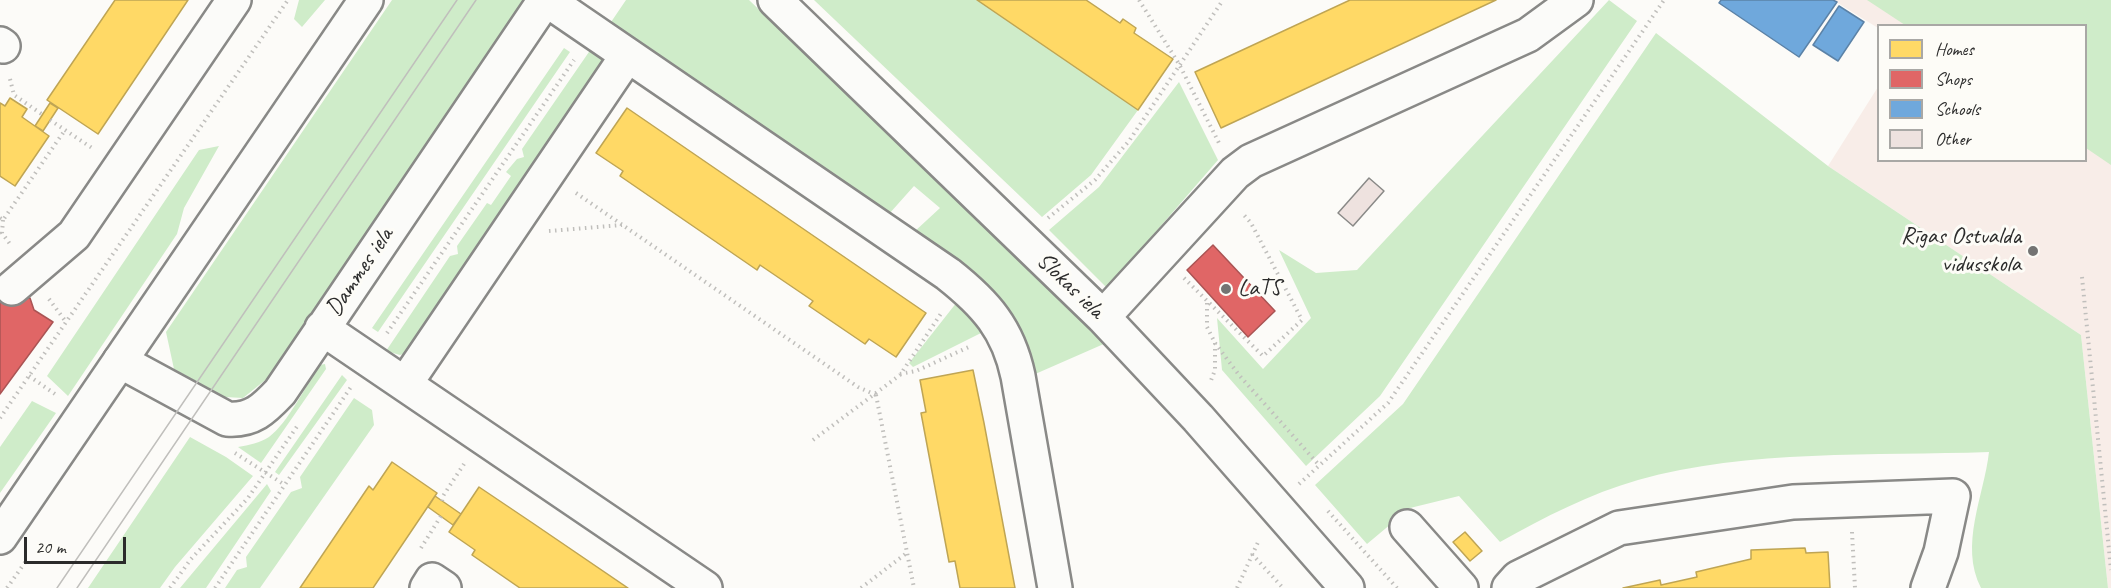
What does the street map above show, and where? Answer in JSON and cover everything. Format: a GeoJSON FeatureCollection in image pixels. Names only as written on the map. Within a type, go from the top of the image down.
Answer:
{"type":"FeatureCollection","features":[{"type":"Feature","properties":{"kind":"street"},"geometry":{"type":"LineString","coordinates":[[12,288],[74,235],[234,0]]}},
{"type":"Feature","properties":{"kind":"street"},"geometry":{"type":"LineString","coordinates":[[0,537],[366,0]]}},
{"type":"Feature","properties":{"kind":"street"},"geometry":{"type":"LineString","coordinates":[[546,0],[961,284],[994,317],[1013,352],[1055,588]]}},
{"type":"Feature","properties":{"kind":"street","name":"Dammes iela"},"geometry":{"type":"LineString","coordinates":[[227,419],[241,420],[255,416],[267,406],[546,0]]}},
{"type":"Feature","properties":{"kind":"street","name":"Slokas iela"},"geometry":{"type":"LineString","coordinates":[[775,0],[1103,317],[1198,418],[1347,588]]}},
{"type":"Feature","properties":{"kind":"street"},"geometry":{"type":"LineString","coordinates":[[1103,317],[1227,181],[1261,156],[1528,35],[1576,0]]}},
{"type":"Feature","properties":{"kind":"street"},"geometry":{"type":"LineString","coordinates":[[405,384],[627,56]]}},
{"type":"Feature","properties":{"kind":"street"},"geometry":{"type":"LineString","coordinates":[[322,328],[705,588]]}},
{"type":"Feature","properties":{"kind":"street"},"geometry":{"type":"LineString","coordinates":[[120,361],[227,419]]}},
{"type":"Feature","properties":{"kind":"street"},"geometry":{"type":"LineString","coordinates":[[1509,588],[1518,578],[1619,528],[1793,502],[1953,496],[1941,552],[1928,588]]}},
{"type":"Feature","properties":{"kind":"street"},"geometry":{"type":"LineString","coordinates":[[1407,526],[1461,588]]}},
{"type":"Feature","properties":{"kind":"street"},"geometry":{"type":"LineString","coordinates":[[427,588],[432,580],[444,588]]}},
{"type":"Feature","properties":{"kind":"path"},"geometry":{"type":"LineString","coordinates":[[0,418],[288,0]]}},
{"type":"Feature","properties":{"kind":"path"},"geometry":{"type":"LineString","coordinates":[[1139,0],[1179,64],[1227,181],[1302,320],[1263,356],[1160,254]]}},
{"type":"Feature","properties":{"kind":"path"},"geometry":{"type":"LineString","coordinates":[[1025,242],[1047,219],[1095,180],[1129,141],[1223,0]]}},
{"type":"Feature","properties":{"kind":"path"},"geometry":{"type":"LineString","coordinates":[[1237,588],[1276,505],[1388,403],[1664,0]]}},
{"type":"Feature","properties":{"kind":"path"},"geometry":{"type":"LineString","coordinates":[[215,588],[593,33]]}},
{"type":"Feature","properties":{"kind":"path"},"geometry":{"type":"LineString","coordinates":[[2,45],[14,95],[43,115]]}},
{"type":"Feature","properties":{"kind":"path"},"geometry":{"type":"LineString","coordinates":[[0,218],[3,220],[65,130]]}},
{"type":"Feature","properties":{"kind":"path"},"geometry":{"type":"LineString","coordinates":[[548,173],[858,387],[876,395]]}},
{"type":"Feature","properties":{"kind":"path"},"geometry":{"type":"LineString","coordinates":[[507,234],[527,236],[564,228],[623,225]]}},
{"type":"Feature","properties":{"kind":"path"},"geometry":{"type":"LineString","coordinates":[[2082,277],[2111,570]]}},
{"type":"Feature","properties":{"kind":"path"},"geometry":{"type":"LineString","coordinates":[[813,440],[900,375],[961,284]]}},
{"type":"Feature","properties":{"kind":"path"},"geometry":{"type":"LineString","coordinates":[[1207,302],[1207,327],[1215,344],[1239,375],[1319,465]]}},
{"type":"Feature","properties":{"kind":"path"},"geometry":{"type":"LineString","coordinates":[[900,375],[916,371],[1003,331]]}},
{"type":"Feature","properties":{"kind":"path"},"geometry":{"type":"LineString","coordinates":[[1198,418],[1215,370],[1215,344]]}},
{"type":"Feature","properties":{"kind":"path"},"geometry":{"type":"LineString","coordinates":[[876,395],[914,588]]}},
{"type":"Feature","properties":{"kind":"path"},"geometry":{"type":"LineString","coordinates":[[227,419],[231,450],[285,485]]}},
{"type":"Feature","properties":{"kind":"path"},"geometry":{"type":"LineString","coordinates":[[442,501],[443,496],[482,437]]}},
{"type":"Feature","properties":{"kind":"path"},"geometry":{"type":"LineString","coordinates":[[1302,481],[1310,490]]}},
{"type":"Feature","properties":{"kind":"path"},"geometry":{"type":"LineString","coordinates":[[1851,501],[1855,588]]}},
{"type":"Feature","properties":{"kind":"path"},"geometry":{"type":"LineString","coordinates":[[1326,508],[1397,588]]}},
{"type":"Feature","properties":{"kind":"path"},"geometry":{"type":"LineString","coordinates":[[861,588],[908,552]]}},
{"type":"Feature","properties":{"kind":"path"},"geometry":{"type":"LineString","coordinates":[[1252,554],[1282,588]]}},
{"type":"Feature","properties":{"kind":"shaded area","name":"Rīgas Ostvalda vidusskola"},"geometry":{"type":"Polygon","coordinates":[[[1833,0],[2111,0],[2111,588],[2108,588],[2081,335],[1828,166],[1877,89],[1877,162],[2087,162],[2087,24],[1877,24],[1877,27],[1833,0]]]}},
{"type":"Feature","properties":{"kind":"green space"},"geometry":{"type":"Polygon","coordinates":[[[299,0],[325,0],[302,27],[294,19],[299,0]]]}},
{"type":"Feature","properties":{"kind":"green space"},"geometry":{"type":"Polygon","coordinates":[[[392,0],[524,0],[269,377],[243,398],[225,397],[174,369],[166,332],[392,0]]]}},
{"type":"Feature","properties":{"kind":"green space"},"geometry":{"type":"Polygon","coordinates":[[[626,0],[749,0],[1106,343],[1033,375],[1016,322],[997,297],[914,232],[940,208],[914,186],[889,214],[609,25],[626,0]]]}},
{"type":"Feature","properties":{"kind":"green space"},"geometry":{"type":"Polygon","coordinates":[[[814,0],[977,0],[1138,110],[1091,175],[1042,217],[814,0]]]}},
{"type":"Feature","properties":{"kind":"green space"},"geometry":{"type":"Polygon","coordinates":[[[1609,0],[1637,21],[1380,396],[1306,466],[1222,370],[1217,318],[1263,369],[1311,318],[1279,250],[1316,273],[1357,270],[1609,0]]]}},
{"type":"Feature","properties":{"kind":"green space"},"geometry":{"type":"Polygon","coordinates":[[[1867,0],[2111,0],[2111,165],[2087,149],[2087,24],[1903,24],[1867,0]]]}},
{"type":"Feature","properties":{"kind":"green space"},"geometry":{"type":"Polygon","coordinates":[[[1656,33],[1828,166],[2081,335],[2108,588],[1981,588],[1972,555],[1973,538],[1989,452],[1812,456],[1724,463],[1680,470],[1602,492],[1500,542],[1459,496],[1410,508],[1367,544],[1315,485],[1403,404],[1656,33]]]}},
{"type":"Feature","properties":{"kind":"green space"},"geometry":{"type":"Polygon","coordinates":[[[564,48],[570,52],[378,332],[372,328],[564,48]]]}},
{"type":"Feature","properties":{"kind":"green space"},"geometry":{"type":"Polygon","coordinates":[[[591,49],[607,63],[413,351],[400,355],[386,351],[450,256],[458,254],[457,246],[487,203],[491,205],[511,176],[506,172],[517,159],[524,157],[522,149],[591,49]]]}},
{"type":"Feature","properties":{"kind":"green space"},"geometry":{"type":"Polygon","coordinates":[[[1179,82],[1218,160],[1107,288],[1049,230],[1099,187],[1179,82]]]}},
{"type":"Feature","properties":{"kind":"green space"},"geometry":{"type":"Polygon","coordinates":[[[219,146],[184,208],[177,234],[68,396],[47,376],[199,150],[219,146]]]}},
{"type":"Feature","properties":{"kind":"green space"},"geometry":{"type":"Polygon","coordinates":[[[957,302],[983,332],[913,367],[909,363],[957,302]]]}},
{"type":"Feature","properties":{"kind":"green space"},"geometry":{"type":"Polygon","coordinates":[[[325,364],[326,369],[261,463],[238,447],[262,441],[276,431],[320,365],[325,364]]]}},
{"type":"Feature","properties":{"kind":"green space"},"geometry":{"type":"Polygon","coordinates":[[[342,375],[347,380],[279,475],[275,472],[342,375]]]}},
{"type":"Feature","properties":{"kind":"green space"},"geometry":{"type":"Polygon","coordinates":[[[354,398],[372,410],[374,425],[260,588],[225,588],[237,570],[247,567],[246,557],[291,492],[302,488],[300,477],[354,398]]]}},
{"type":"Feature","properties":{"kind":"green space"},"geometry":{"type":"Polygon","coordinates":[[[32,401],[56,413],[0,493],[0,447],[32,401]]]}},
{"type":"Feature","properties":{"kind":"green space"},"geometry":{"type":"Polygon","coordinates":[[[190,437],[226,457],[253,476],[175,567],[160,588],[88,588],[190,437]]]}},
{"type":"Feature","properties":{"kind":"green space"},"geometry":{"type":"Polygon","coordinates":[[[267,484],[271,491],[206,588],[180,588],[267,484]]]}},
{"type":"Feature","properties":{"kind":"building: Homes"},"geometry":{"type":"Polygon","coordinates":[[[115,0],[188,0],[98,134],[47,100],[115,0]]]}},
{"type":"Feature","properties":{"kind":"building: Homes"},"geometry":{"type":"Polygon","coordinates":[[[977,0],[1086,0],[1120,23],[1123,19],[1136,28],[1134,33],[1173,59],[1138,110],[977,0]]]}},
{"type":"Feature","properties":{"kind":"building: Homes"},"geometry":{"type":"Polygon","coordinates":[[[1350,0],[1496,0],[1221,128],[1195,72],[1350,0]]]}},
{"type":"Feature","properties":{"kind":"building: Homes"},"geometry":{"type":"Polygon","coordinates":[[[10,98],[27,109],[22,117],[49,136],[15,186],[0,176],[0,103],[5,106],[10,98]]]}},
{"type":"Feature","properties":{"kind":"building: Homes"},"geometry":{"type":"Polygon","coordinates":[[[50,103],[58,108],[43,131],[35,126],[50,103]]]}},
{"type":"Feature","properties":{"kind":"building: Homes"},"geometry":{"type":"Polygon","coordinates":[[[627,108],[926,313],[896,357],[869,339],[865,344],[809,306],[813,301],[760,265],[757,270],[620,176],[623,171],[596,153],[627,108]]]}},
{"type":"Feature","properties":{"kind":"building: Homes"},"geometry":{"type":"Polygon","coordinates":[[[973,370],[1015,588],[960,588],[955,561],[949,562],[921,413],[926,412],[920,380],[973,370]]]}},
{"type":"Feature","properties":{"kind":"building: Homes"},"geometry":{"type":"Polygon","coordinates":[[[392,462],[437,493],[373,588],[300,588],[369,486],[373,490],[392,462]]]}},
{"type":"Feature","properties":{"kind":"building: Homes"},"geometry":{"type":"Polygon","coordinates":[[[479,487],[628,588],[520,588],[472,555],[475,550],[449,532],[479,487]]]}},
{"type":"Feature","properties":{"kind":"building: Homes"},"geometry":{"type":"Polygon","coordinates":[[[435,496],[461,514],[453,525],[428,507],[435,496]]]}},
{"type":"Feature","properties":{"kind":"building: Homes"},"geometry":{"type":"Polygon","coordinates":[[[1465,532],[1482,551],[1470,561],[1453,542],[1465,532]]]}},
{"type":"Feature","properties":{"kind":"building: Homes"},"geometry":{"type":"Polygon","coordinates":[[[1805,548],[1806,553],[1828,552],[1830,588],[1623,588],[1660,580],[1661,585],[1697,577],[1696,572],[1751,559],[1751,550],[1805,548]]]}},
{"type":"Feature","properties":{"kind":"building: Shops"},"geometry":{"type":"Polygon","coordinates":[[[1213,245],[1275,311],[1248,337],[1187,270],[1213,245]]]}},
{"type":"Feature","properties":{"kind":"building: Shops"},"geometry":{"type":"Polygon","coordinates":[[[0,284],[10,299],[30,298],[34,310],[53,322],[0,394],[0,284]]]}},
{"type":"Feature","properties":{"kind":"building: Schools"},"geometry":{"type":"Polygon","coordinates":[[[1721,0],[1833,0],[1837,2],[1799,57],[1719,3],[1721,0]]]}},
{"type":"Feature","properties":{"kind":"building: Schools"},"geometry":{"type":"Polygon","coordinates":[[[1839,6],[1864,22],[1838,61],[1813,45],[1839,6]]]}},
{"type":"Feature","properties":{"kind":"building: Other"},"geometry":{"type":"Polygon","coordinates":[[[1369,178],[1384,191],[1353,226],[1338,213],[1369,178]]]}},
{"type":"Feature","properties":{"kind":"tram line"},"geometry":{"type":"LineString","coordinates":[[57,588],[457,0]]}},
{"type":"Feature","properties":{"kind":"tram line"},"geometry":{"type":"LineString","coordinates":[[77,588],[476,0]]}},
{"type":"Feature","properties":{"kind":"place","name":"Rīgas Ostvalda vidusskola"},"geometry":{"type":"Point","coordinates":[2033,251]}},
{"type":"Feature","properties":{"kind":"place","name":"LaTS"},"geometry":{"type":"Point","coordinates":[1226,289]}}]}
